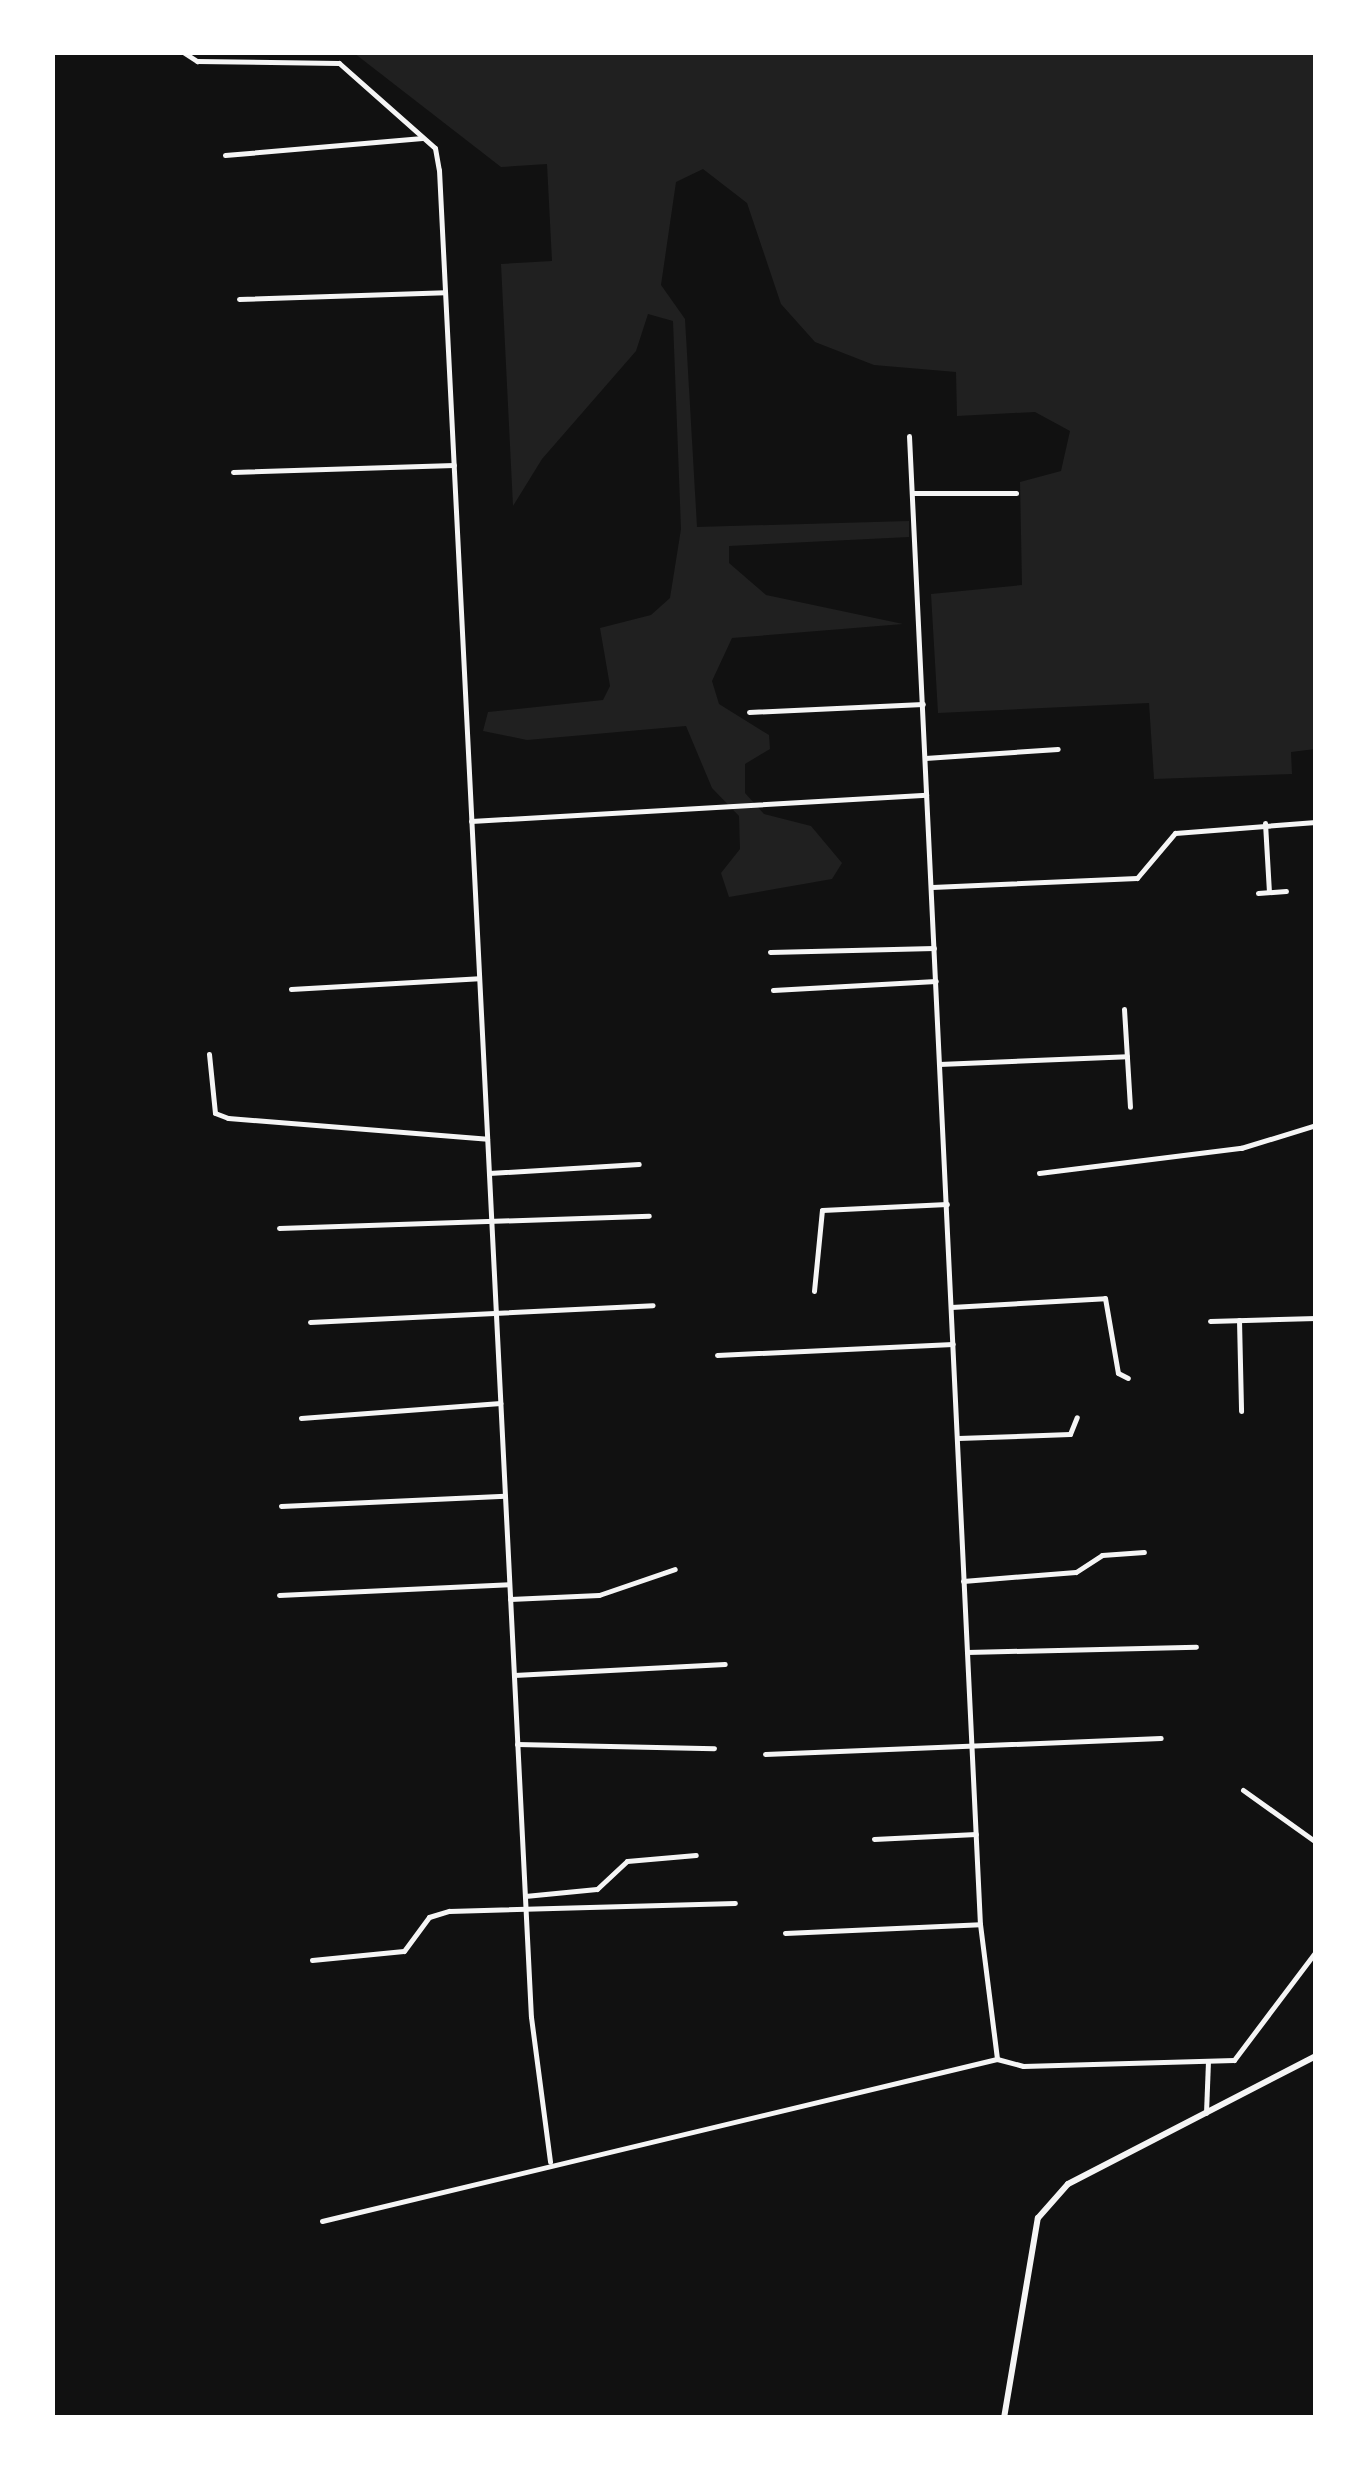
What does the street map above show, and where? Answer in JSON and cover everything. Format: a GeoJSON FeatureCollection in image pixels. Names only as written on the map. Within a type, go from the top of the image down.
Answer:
{"type":"FeatureCollection","features":[{"type":"Feature","properties":{"kind":"street"},"geometry":{"type":"LineString","coordinates":[[183,52],[197,61],[340,63],[423,138],[439,170],[525,1896],[537,2109],[550,2162]]}},
{"type":"Feature","properties":{"kind":"street"},"geometry":{"type":"LineString","coordinates":[[226,155],[423,138]]}},
{"type":"Feature","properties":{"kind":"street"},"geometry":{"type":"LineString","coordinates":[[239,299],[445,292]]}},
{"type":"Feature","properties":{"kind":"street"},"geometry":{"type":"LineString","coordinates":[[909,436],[980,1924],[997,2059]]}},
{"type":"Feature","properties":{"kind":"street"},"geometry":{"type":"LineString","coordinates":[[233,472],[454,466]]}},
{"type":"Feature","properties":{"kind":"street"},"geometry":{"type":"LineString","coordinates":[[912,494],[1016,493]]}},
{"type":"Feature","properties":{"kind":"street"},"geometry":{"type":"LineString","coordinates":[[749,712],[923,704]]}},
{"type":"Feature","properties":{"kind":"street"},"geometry":{"type":"LineString","coordinates":[[924,758],[1058,750]]}},
{"type":"Feature","properties":{"kind":"street"},"geometry":{"type":"LineString","coordinates":[[471,821],[926,795]]}},
{"type":"Feature","properties":{"kind":"street"},"geometry":{"type":"LineString","coordinates":[[932,887],[1138,878],[1175,833],[1316,822]]}},
{"type":"Feature","properties":{"kind":"street"},"geometry":{"type":"LineString","coordinates":[[1266,823],[1269,892]]}},
{"type":"Feature","properties":{"kind":"street"},"geometry":{"type":"LineString","coordinates":[[1258,893],[1286,890]]}},
{"type":"Feature","properties":{"kind":"street"},"geometry":{"type":"LineString","coordinates":[[770,952],[934,948]]}},
{"type":"Feature","properties":{"kind":"street"},"geometry":{"type":"LineString","coordinates":[[292,990],[479,978]]}},
{"type":"Feature","properties":{"kind":"street"},"geometry":{"type":"LineString","coordinates":[[773,990],[936,981]]}},
{"type":"Feature","properties":{"kind":"street"},"geometry":{"type":"LineString","coordinates":[[1124,1009],[1130,1107]]}},
{"type":"Feature","properties":{"kind":"street"},"geometry":{"type":"LineString","coordinates":[[210,1054],[215,1113],[228,1118],[487,1139]]}},
{"type":"Feature","properties":{"kind":"street"},"geometry":{"type":"LineString","coordinates":[[938,1064],[1126,1056]]}},
{"type":"Feature","properties":{"kind":"street"},"geometry":{"type":"LineString","coordinates":[[1039,1173],[1241,1148],[1316,1124]]}},
{"type":"Feature","properties":{"kind":"street"},"geometry":{"type":"LineString","coordinates":[[489,1173],[639,1164]]}},
{"type":"Feature","properties":{"kind":"street"},"geometry":{"type":"LineString","coordinates":[[814,1292],[822,1210],[946,1204]]}},
{"type":"Feature","properties":{"kind":"street"},"geometry":{"type":"LineString","coordinates":[[279,1228],[492,1226],[649,1216]]}},
{"type":"Feature","properties":{"kind":"street"},"geometry":{"type":"LineString","coordinates":[[952,1307],[1105,1298],[1118,1373],[1128,1378]]}},
{"type":"Feature","properties":{"kind":"street"},"geometry":{"type":"LineString","coordinates":[[310,1322],[653,1305]]}},
{"type":"Feature","properties":{"kind":"street"},"geometry":{"type":"LineString","coordinates":[[1210,1321],[1316,1318]]}},
{"type":"Feature","properties":{"kind":"street"},"geometry":{"type":"LineString","coordinates":[[1239,1320],[1241,1411]]}},
{"type":"Feature","properties":{"kind":"street"},"geometry":{"type":"LineString","coordinates":[[717,1355],[953,1344]]}},
{"type":"Feature","properties":{"kind":"street"},"geometry":{"type":"LineString","coordinates":[[301,1418],[500,1404]]}},
{"type":"Feature","properties":{"kind":"street"},"geometry":{"type":"LineString","coordinates":[[957,1438],[1070,1434],[1077,1418]]}},
{"type":"Feature","properties":{"kind":"street"},"geometry":{"type":"LineString","coordinates":[[282,1506],[505,1496]]}},
{"type":"Feature","properties":{"kind":"street"},"geometry":{"type":"LineString","coordinates":[[963,1581],[1076,1572],[1102,1555],[1144,1552]]}},
{"type":"Feature","properties":{"kind":"street"},"geometry":{"type":"LineString","coordinates":[[510,1599],[599,1596],[675,1569]]}},
{"type":"Feature","properties":{"kind":"street"},"geometry":{"type":"LineString","coordinates":[[279,1595],[509,1584]]}},
{"type":"Feature","properties":{"kind":"street"},"geometry":{"type":"LineString","coordinates":[[967,1652],[1196,1647]]}},
{"type":"Feature","properties":{"kind":"street"},"geometry":{"type":"LineString","coordinates":[[514,1675],[725,1664]]}},
{"type":"Feature","properties":{"kind":"street"},"geometry":{"type":"LineString","coordinates":[[765,1754],[1161,1738]]}},
{"type":"Feature","properties":{"kind":"street"},"geometry":{"type":"LineString","coordinates":[[518,1744],[714,1748]]}},
{"type":"Feature","properties":{"kind":"street"},"geometry":{"type":"LineString","coordinates":[[1244,1790],[1316,1842]]}},
{"type":"Feature","properties":{"kind":"street"},"geometry":{"type":"LineString","coordinates":[[874,1840],[976,1834]]}},
{"type":"Feature","properties":{"kind":"street"},"geometry":{"type":"LineString","coordinates":[[525,1896],[597,1889],[627,1860],[696,1855]]}},
{"type":"Feature","properties":{"kind":"street"},"geometry":{"type":"LineString","coordinates":[[312,1960],[404,1951],[429,1917],[449,1911],[526,1912],[735,1903]]}},
{"type":"Feature","properties":{"kind":"street"},"geometry":{"type":"LineString","coordinates":[[785,1933],[980,1924]]}},
{"type":"Feature","properties":{"kind":"street"},"geometry":{"type":"LineString","coordinates":[[322,2221],[550,2162],[997,2059],[1023,2066],[1234,2060],[1316,1951]]}},
{"type":"Feature","properties":{"kind":"street"},"geometry":{"type":"LineString","coordinates":[[1004,2418],[1038,2218],[1068,2184],[1316,2056]]}},
{"type":"Feature","properties":{"kind":"street"},"geometry":{"type":"LineString","coordinates":[[1206,2113],[1208,2062]]}},
{"type":"Feature","properties":{"kind":"shaded area"},"geometry":{"type":"Polygon","coordinates":[[[354,53],[1315,53],[1315,749],[1291,752],[1292,774],[1154,779],[1149,703],[938,713],[931,594],[1022,585],[1020,482],[1061,471],[1070,431],[1035,412],[957,416],[956,372],[874,365],[815,342],[781,304],[747,203],[703,169],[676,182],[661,285],[685,319],[697,527],[909,521],[909,537],[729,546],[729,563],[766,595],[903,624],[732,638],[712,681],[719,704],[769,735],[770,749],[745,764],[745,793],[764,814],[811,826],[842,863],[832,879],[729,897],[721,873],[740,849],[739,816],[712,788],[686,726],[527,740],[483,731],[488,712],[603,700],[610,686],[600,628],[651,615],[670,598],[681,529],[673,321],[648,314],[636,351],[542,459],[513,506],[501,264],[552,261],[547,164],[501,167],[354,53]]]}}]}
